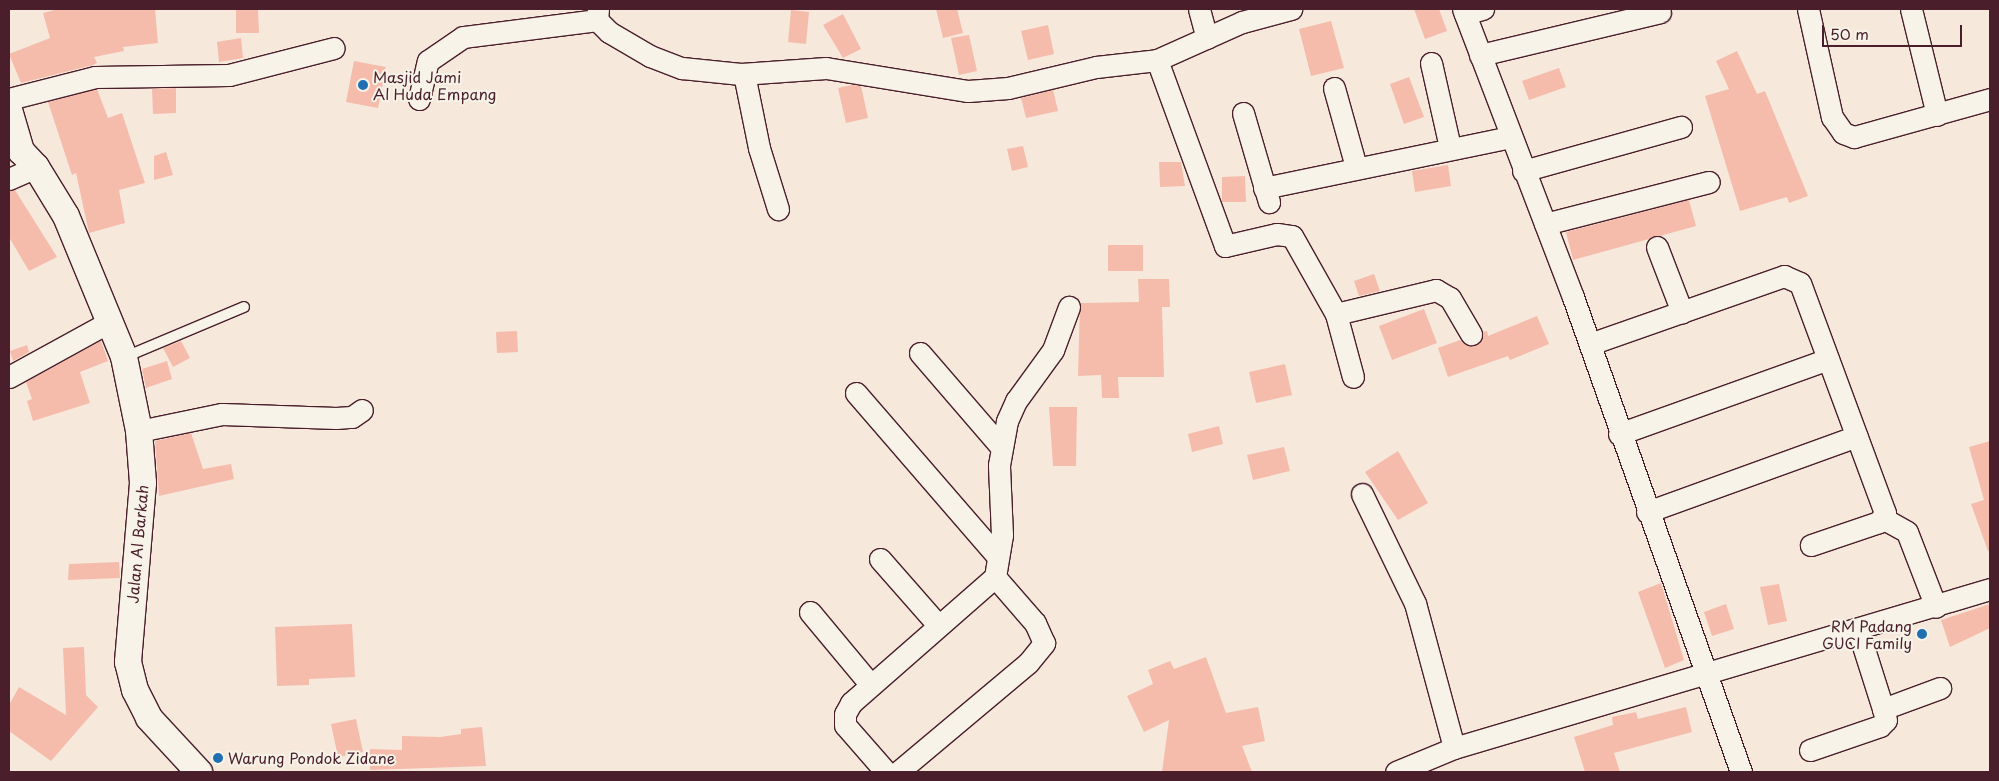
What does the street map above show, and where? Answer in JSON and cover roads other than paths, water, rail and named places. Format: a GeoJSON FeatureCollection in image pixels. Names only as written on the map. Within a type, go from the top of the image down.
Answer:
{"type":"FeatureCollection","features":[{"type":"Feature","properties":{"kind":"street"},"geometry":{"type":"LineString","coordinates":[[1199,9],[1207,38]]}},
{"type":"Feature","properties":{"kind":"street"},"geometry":{"type":"LineString","coordinates":[[419,99],[428,61],[463,37],[597,14],[627,44],[682,68],[744,74],[826,68],[968,91],[1008,88],[1096,67],[1157,60],[1242,22],[1291,9]]}},
{"type":"Feature","properties":{"kind":"street"},"geometry":{"type":"LineString","coordinates":[[1808,9],[1832,117],[1843,133],[1854,137],[1990,100]]}},
{"type":"Feature","properties":{"kind":"street"},"geometry":{"type":"LineString","coordinates":[[1911,9],[1937,115]]}},
{"type":"Feature","properties":{"kind":"street"},"geometry":{"type":"LineString","coordinates":[[1470,10],[1480,55],[1590,344],[1619,434],[1707,673],[1741,772]]}},
{"type":"Feature","properties":{"kind":"street"},"geometry":{"type":"LineString","coordinates":[[1480,55],[1660,12]]}},
{"type":"Feature","properties":{"kind":"street"},"geometry":{"type":"LineString","coordinates":[[9,99],[95,77],[229,75],[334,48]]}},
{"type":"Feature","properties":{"kind":"street"},"geometry":{"type":"LineString","coordinates":[[1157,60],[1225,246],[1277,234],[1292,236],[1336,314],[1353,377]]}},
{"type":"Feature","properties":{"kind":"street"},"geometry":{"type":"LineString","coordinates":[[1431,63],[1450,147]]}},
{"type":"Feature","properties":{"kind":"street"},"geometry":{"type":"LineString","coordinates":[[744,74],[759,148],[778,209]]}},
{"type":"Feature","properties":{"kind":"street"},"geometry":{"type":"LineString","coordinates":[[1334,88],[1356,167]]}},
{"type":"Feature","properties":{"kind":"street","name":"Jalan Al Barkah"},"geometry":{"type":"LineString","coordinates":[[9,110],[21,151],[36,167],[66,216],[111,321],[124,357],[139,431],[143,483],[128,662],[135,690],[149,718],[166,741],[199,772]]}},
{"type":"Feature","properties":{"kind":"street"},"geometry":{"type":"LineString","coordinates":[[1243,113],[1267,195],[1356,167],[1450,147],[1510,137]]}},
{"type":"Feature","properties":{"kind":"street"},"geometry":{"type":"LineString","coordinates":[[1523,171],[1681,128]]}},
{"type":"Feature","properties":{"kind":"street"},"geometry":{"type":"LineString","coordinates":[[9,179],[36,167]]}},
{"type":"Feature","properties":{"kind":"street"},"geometry":{"type":"LineString","coordinates":[[1545,224],[1709,182]]}},
{"type":"Feature","properties":{"kind":"street"},"geometry":{"type":"LineString","coordinates":[[1657,247],[1682,312]]}},
{"type":"Feature","properties":{"kind":"street"},"geometry":{"type":"LineString","coordinates":[[1590,344],[1784,276],[1800,283],[1808,294],[1828,359],[1885,508],[1884,519]]}},
{"type":"Feature","properties":{"kind":"street"},"geometry":{"type":"LineString","coordinates":[[1336,314],[1436,290],[1450,298],[1472,334]]}},
{"type":"Feature","properties":{"kind":"street"},"geometry":{"type":"LineString","coordinates":[[886,772],[845,725],[845,714],[851,703],[870,684],[938,625],[996,567],[1002,535],[1001,447],[1016,401],[1044,366],[1069,306]]}},
{"type":"Feature","properties":{"kind":"street"},"geometry":{"type":"LineString","coordinates":[[9,377],[111,321]]}},
{"type":"Feature","properties":{"kind":"street"},"geometry":{"type":"LineString","coordinates":[[920,352],[1001,447]]}},
{"type":"Feature","properties":{"kind":"street"},"geometry":{"type":"LineString","coordinates":[[1619,434],[1828,359]]}},
{"type":"Feature","properties":{"kind":"street"},"geometry":{"type":"LineString","coordinates":[[856,393],[996,567],[1035,623],[1044,643],[1028,663],[898,772]]}},
{"type":"Feature","properties":{"kind":"street"},"geometry":{"type":"LineString","coordinates":[[139,431],[222,414],[336,418],[352,417],[362,410]]}},
{"type":"Feature","properties":{"kind":"street"},"geometry":{"type":"LineString","coordinates":[[1647,512],[1857,436]]}},
{"type":"Feature","properties":{"kind":"street"},"geometry":{"type":"LineString","coordinates":[[1362,494],[1415,603],[1454,748]]}},
{"type":"Feature","properties":{"kind":"street"},"geometry":{"type":"LineString","coordinates":[[1811,545],[1884,519],[1907,532],[1936,607]]}},
{"type":"Feature","properties":{"kind":"street"},"geometry":{"type":"LineString","coordinates":[[880,559],[938,625]]}},
{"type":"Feature","properties":{"kind":"street"},"geometry":{"type":"LineString","coordinates":[[1396,772],[1454,748],[1936,607],[1990,588]]}},
{"type":"Feature","properties":{"kind":"street"},"geometry":{"type":"LineString","coordinates":[[810,612],[870,684]]}},
{"type":"Feature","properties":{"kind":"street"},"geometry":{"type":"LineString","coordinates":[[1810,750],[1880,726],[1886,720],[1858,630]]}},
{"type":"Feature","properties":{"kind":"street"},"geometry":{"type":"LineString","coordinates":[[1883,709],[1940,688]]}},
{"type":"Feature","properties":{"kind":"lane"},"geometry":{"type":"LineString","coordinates":[[124,357],[244,307]]}},
{"type":"Feature","properties":{"kind":"place","name":"Masjid Jami Al Huda Empang"},"geometry":{"type":"Point","coordinates":[363,85]}},
{"type":"Feature","properties":{"kind":"place","name":"RM Padang GUCI Family"},"geometry":{"type":"Point","coordinates":[1922,634]}},
{"type":"Feature","properties":{"kind":"place","name":"Warung Pondok Zidane"},"geometry":{"type":"Point","coordinates":[218,758]}}]}
